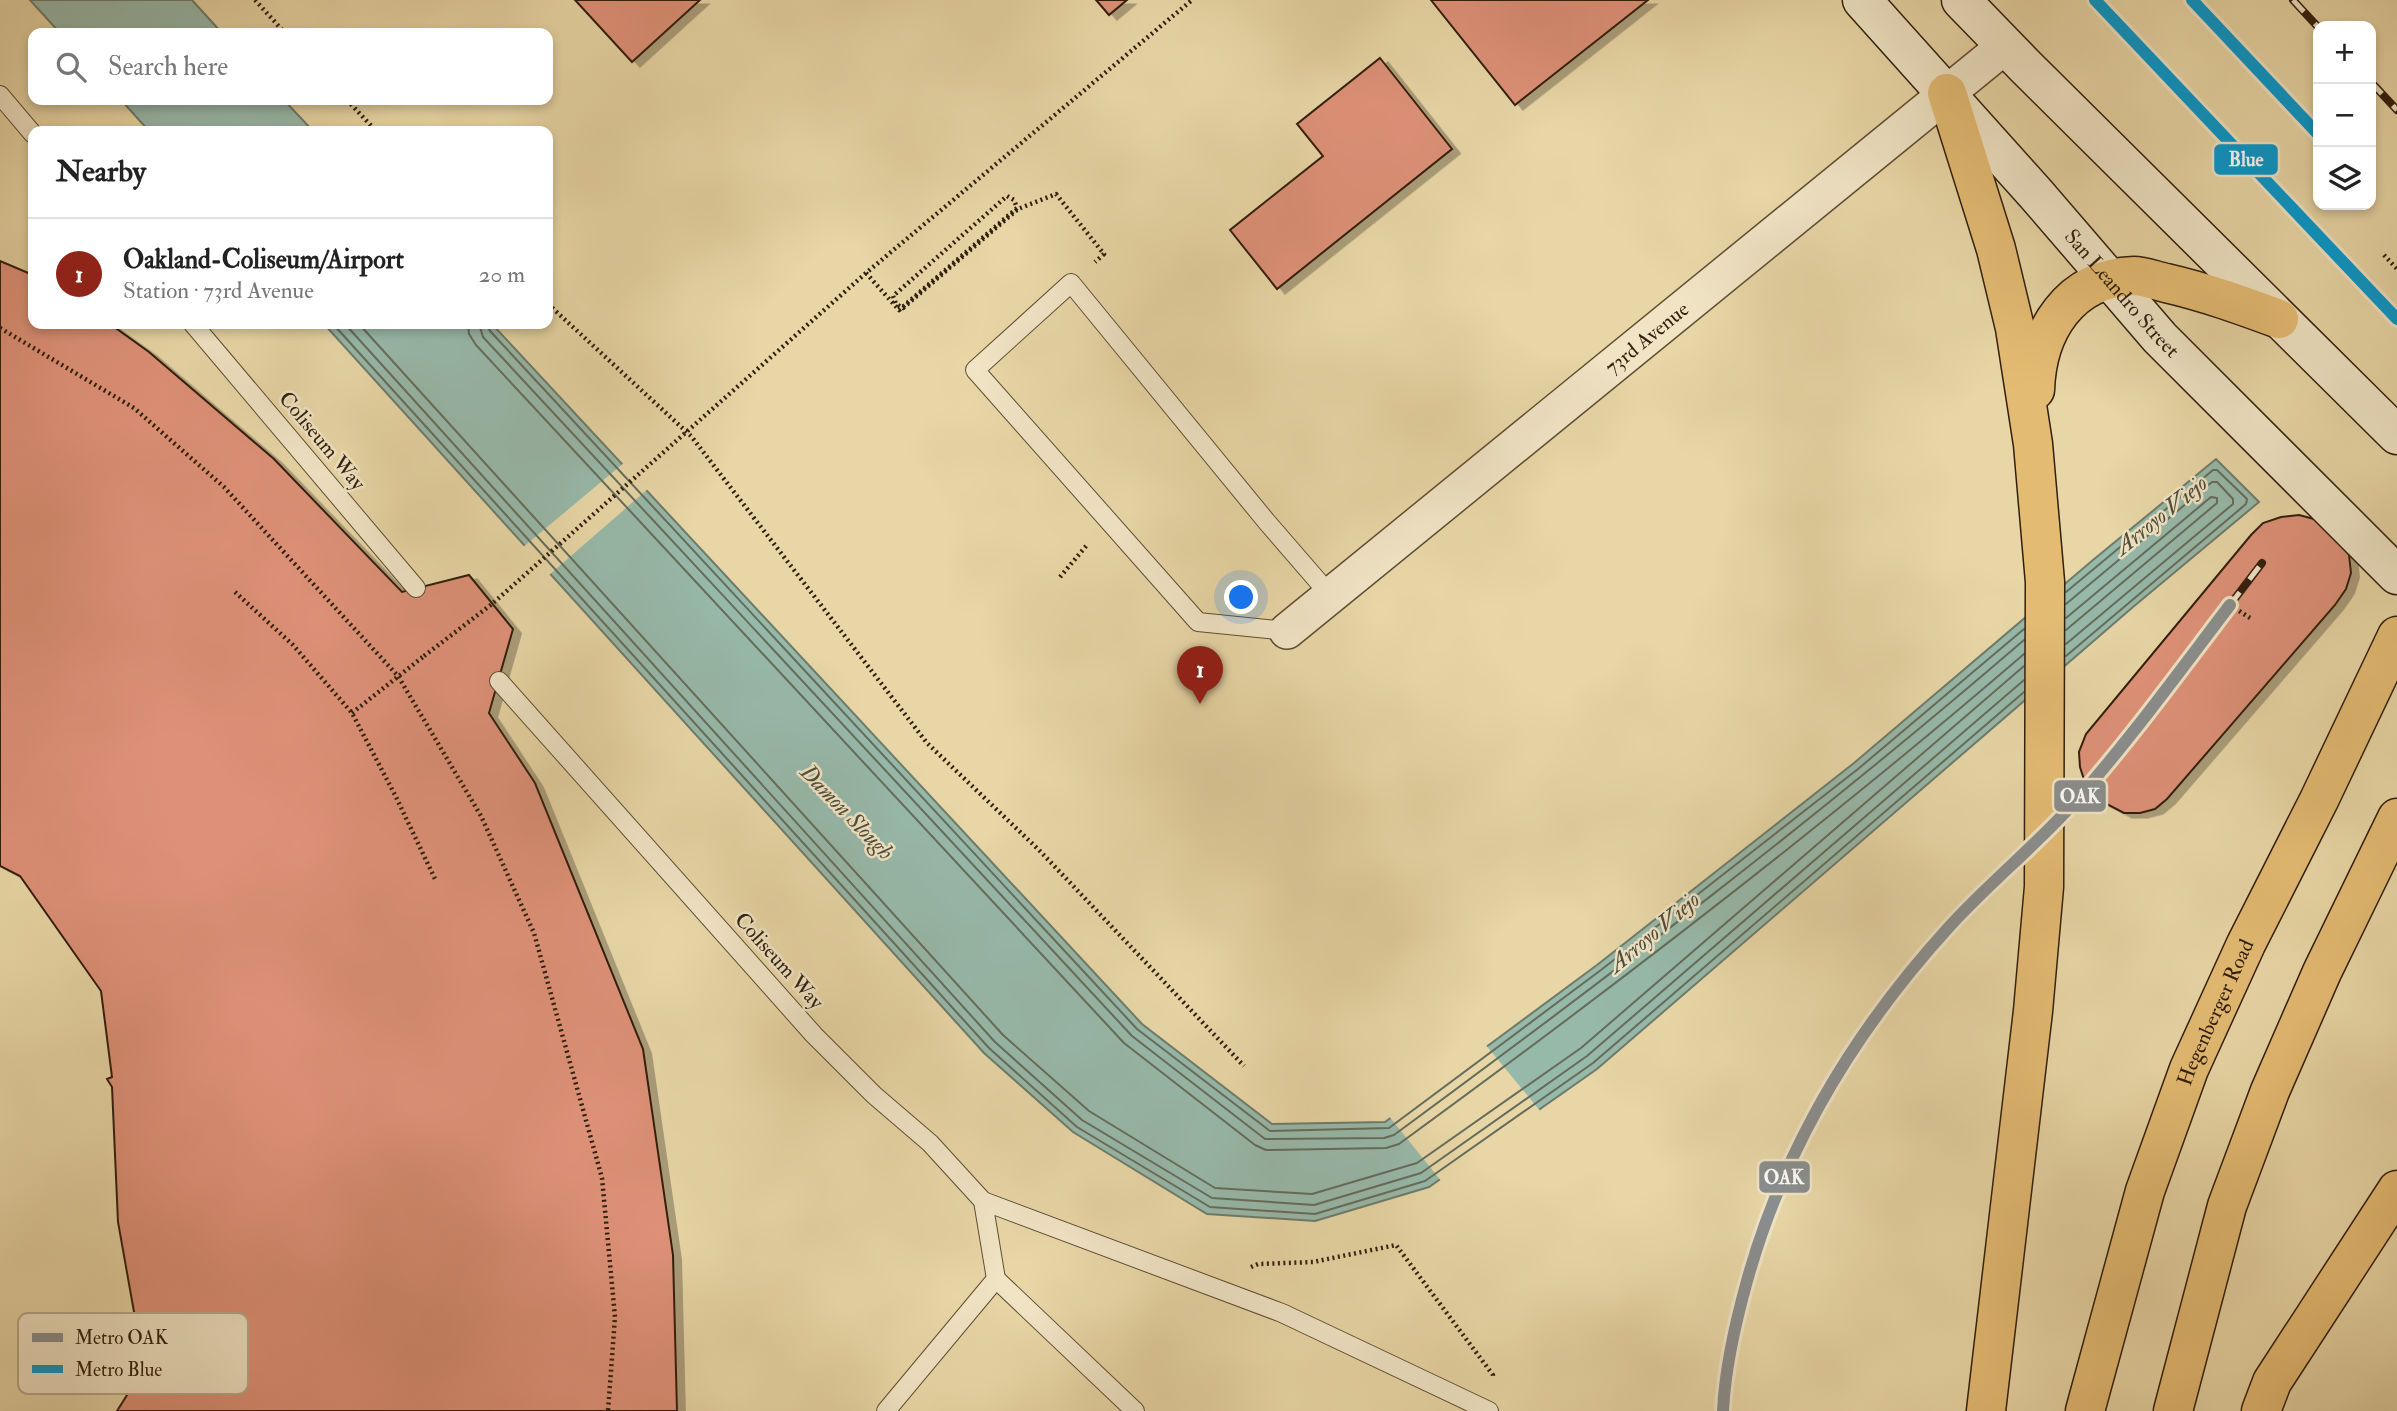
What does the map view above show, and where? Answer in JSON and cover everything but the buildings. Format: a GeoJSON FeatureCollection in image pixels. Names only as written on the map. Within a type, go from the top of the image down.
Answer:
{"type":"FeatureCollection","features":[{"type":"Feature","properties":{"kind":"main road","name":"San Leandro Street"},"geometry":{"type":"LineString","coordinates":[[1861,0],[1947,93],[2109,281],[2212,391],[2397,575]]}},
{"type":"Feature","properties":{"kind":"main road"},"geometry":{"type":"LineString","coordinates":[[1961,0],[2397,435]]}},
{"type":"Feature","properties":{"kind":"main road"},"geometry":{"type":"LineString","coordinates":[[1947,93],[2007,286],[2033,444],[2045,582],[2044,887],[2032,1024],[1986,1411]]}},
{"type":"Feature","properties":{"kind":"main road"},"geometry":{"type":"LineString","coordinates":[[2033,444],[2035,384],[2040,355],[2049,328],[2066,304],[2087,289],[2135,276],[2212,294],[2279,319]]}},
{"type":"Feature","properties":{"kind":"main road","name":"Hegenberger Road"},"geometry":{"type":"LineString","coordinates":[[2085,1411],[2146,1191],[2189,1069],[2246,944],[2397,636]]}},
{"type":"Feature","properties":{"kind":"main road"},"geometry":{"type":"LineString","coordinates":[[2173,1411],[2227,1206],[2266,1104],[2322,972],[2397,818]]}},
{"type":"Feature","properties":{"kind":"main road"},"geometry":{"type":"LineString","coordinates":[[2261,1411],[2272,1382],[2397,1190]]}},
{"type":"Feature","properties":{"kind":"street","name":"73rd Avenue"},"geometry":{"type":"LineString","coordinates":[[1287,631],[2005,46]]}},
{"type":"Feature","properties":{"kind":"lane"},"geometry":{"type":"LineString","coordinates":[[0,95],[28,128]]}},
{"type":"Feature","properties":{"kind":"lane"},"geometry":{"type":"LineString","coordinates":[[1287,631],[1198,622],[975,370],[1071,284],[1330,595]]}},
{"type":"Feature","properties":{"kind":"lane","name":"Coliseum Way"},"geometry":{"type":"LineString","coordinates":[[197,329],[416,588]]}},
{"type":"Feature","properties":{"kind":"lane","name":"Coliseum Way"},"geometry":{"type":"LineString","coordinates":[[499,681],[814,1035],[874,1095],[930,1143],[983,1201]]}},
{"type":"Feature","properties":{"kind":"lane"},"geometry":{"type":"LineString","coordinates":[[1135,1411],[996,1279],[983,1201],[1282,1313],[1489,1410]]}},
{"type":"Feature","properties":{"kind":"lane"},"geometry":{"type":"LineString","coordinates":[[886,1411],[996,1279]]}},
{"type":"Feature","properties":{"kind":"path"},"geometry":{"type":"LineString","coordinates":[[255,0],[280,28]]}},
{"type":"Feature","properties":{"kind":"path"},"geometry":{"type":"LineString","coordinates":[[352,713],[492,604],[866,273],[1192,0]]}},
{"type":"Feature","properties":{"kind":"path"},"geometry":{"type":"LineString","coordinates":[[352,105],[371,126]]}},
{"type":"Feature","properties":{"kind":"path"},"geometry":{"type":"LineString","coordinates":[[866,273],[899,310],[1017,208],[1014,200],[1007,196],[893,296],[896,304],[903,308],[1018,209],[1056,194],[1104,254],[1071,284]]}},
{"type":"Feature","properties":{"kind":"path"},"geometry":{"type":"LineString","coordinates":[[2384,255],[2397,269]]}},
{"type":"Feature","properties":{"kind":"path"},"geometry":{"type":"LineString","coordinates":[[553,309],[691,436],[928,743],[1039,850],[1244,1066]]}},
{"type":"Feature","properties":{"kind":"path"},"geometry":{"type":"LineString","coordinates":[[0,328],[134,408],[224,487],[398,676],[481,816],[534,933],[602,1178],[615,1317],[608,1411]]}},
{"type":"Feature","properties":{"kind":"path"},"geometry":{"type":"LineString","coordinates":[[1060,577],[1108,520]]}},
{"type":"Feature","properties":{"kind":"path"},"geometry":{"type":"LineString","coordinates":[[235,592],[293,645],[352,713],[435,879]]}},
{"type":"Feature","properties":{"kind":"path"},"geometry":{"type":"LineString","coordinates":[[2230,605],[2250,618]]}},
{"type":"Feature","properties":{"kind":"path"},"geometry":{"type":"LineString","coordinates":[[1212,1285],[1258,1264],[1312,1262],[1396,1245],[1493,1375],[1489,1410]]}},
{"type":"Feature","properties":{"kind":"water"},"geometry":{"type":"Polygon","coordinates":[[[30,0],[192,0],[217,28],[55,28],[30,0]]]}},
{"type":"Feature","properties":{"kind":"water"},"geometry":{"type":"Polygon","coordinates":[[[126,105],[289,105],[308,126],[144,126],[126,105]]]}},
{"type":"Feature","properties":{"kind":"water"},"geometry":{"type":"Polygon","coordinates":[[[329,329],[497,329],[1142,1024],[1272,1124],[1385,1122],[1597,965],[1854,763],[2216,459],[2259,502],[2133,607],[1597,1069],[1429,1187],[1315,1221],[1207,1214],[1073,1132],[984,1053],[329,329]]]}},
{"type":"Feature","properties":{"kind":"pier"},"geometry":{"type":"Polygon","coordinates":[[[625,462],[649,488],[548,576],[522,548],[625,462]]]}},
{"type":"Feature","properties":{"kind":"pier"},"geometry":{"type":"Polygon","coordinates":[[[1485,1044],[1541,1112],[1442,1182],[1388,1115],[1485,1044]]]}},
{"type":"Feature","properties":{"kind":"railway"},"geometry":{"type":"LineString","coordinates":[[2293,0],[2313,22]]}},
{"type":"Feature","properties":{"kind":"railway"},"geometry":{"type":"LineString","coordinates":[[2373,84],[2397,110]]}},
{"type":"Feature","properties":{"kind":"railway"},"geometry":{"type":"LineString","coordinates":[[2230,605],[2262,563]]}},
{"type":"Feature","properties":{"kind":"metro line","name":"Blue"},"geometry":{"type":"LineString","coordinates":[[2095,0],[2397,319]]}},
{"type":"Feature","properties":{"kind":"metro line","name":"Blue"},"geometry":{"type":"LineString","coordinates":[[2192,0],[2313,129]]}},
{"type":"Feature","properties":{"kind":"metro line","name":"OAK"},"geometry":{"type":"LineString","coordinates":[[1723,1411],[1735,1329],[1762,1232],[1803,1137],[1854,1049],[1883,1007],[1949,927],[2058,820],[2094,780],[2230,605]]}},
{"type":"Feature","properties":{"kind":"place","name":"Oakland-Coliseum/Airport"},"geometry":{"type":"Point","coordinates":[1200,704]}},
{"type":"Feature","properties":{"kind":"water label","name":"Arroyo Viejo"},"geometry":{"type":"Point","coordinates":[2161,515]}},
{"type":"Feature","properties":{"kind":"water label","name":"Damon Slough"},"geometry":{"type":"Point","coordinates":[847,812]}},
{"type":"Feature","properties":{"kind":"water label","name":"Arroyo Viejo"},"geometry":{"type":"Point","coordinates":[1654,932]}}]}
